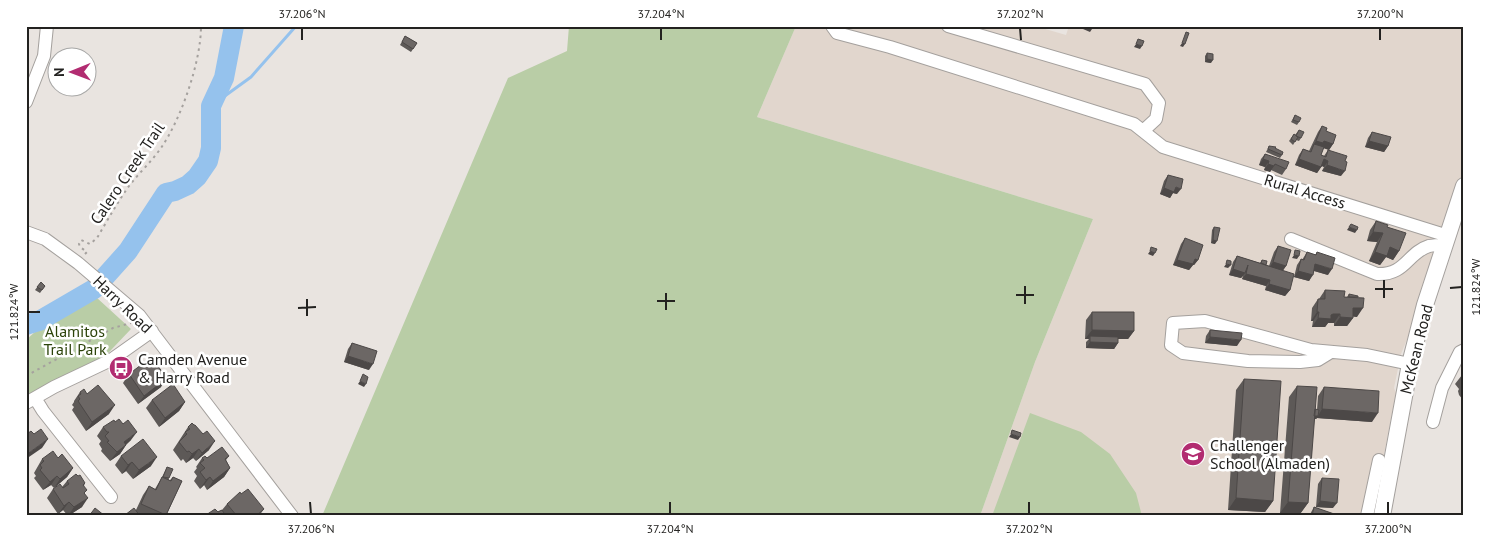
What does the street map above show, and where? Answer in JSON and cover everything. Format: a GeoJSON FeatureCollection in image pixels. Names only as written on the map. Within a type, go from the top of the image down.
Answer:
{"type":"FeatureCollection","features":[{"type":"Feature","properties":{"kind":"main road","name":"McKean Road"},"geometry":{"type":"LineString","coordinates":[[1382,516],[1410,364],[1425,305],[1464,186]]}},
{"type":"Feature","properties":{"kind":"street"},"geometry":{"type":"LineString","coordinates":[[26,102],[44,56],[46,26]]}},
{"type":"Feature","properties":{"kind":"street"},"geometry":{"type":"LineString","coordinates":[[832,26],[837,33],[890,47],[1125,121],[1134,124],[1143,131],[1156,119],[1160,103],[1145,84],[948,26]]}},
{"type":"Feature","properties":{"kind":"street","name":"Rural Access"},"geometry":{"type":"LineString","coordinates":[[1143,131],[1163,147],[1447,240]]}},
{"type":"Feature","properties":{"kind":"street","name":"Harry Road"},"geometry":{"type":"LineString","coordinates":[[26,232],[45,239],[107,286],[139,314],[292,516]]}},
{"type":"Feature","properties":{"kind":"street"},"geometry":{"type":"LineString","coordinates":[[1291,239],[1377,274],[1389,274],[1399,270],[1414,256],[1429,246],[1447,240]]}},
{"type":"Feature","properties":{"kind":"street"},"geometry":{"type":"LineString","coordinates":[[1331,352],[1318,360],[1300,362],[1248,361],[1183,353],[1171,346],[1173,323],[1205,322],[1311,350],[1367,355],[1410,364]]}},
{"type":"Feature","properties":{"kind":"street"},"geometry":{"type":"LineString","coordinates":[[111,497],[43,411],[31,401],[54,387],[111,360],[152,331]]}},
{"type":"Feature","properties":{"kind":"street"},"geometry":{"type":"LineString","coordinates":[[1433,422],[1442,388],[1460,352],[1464,350]]}},
{"type":"Feature","properties":{"kind":"street"},"geometry":{"type":"LineString","coordinates":[[1367,516],[1378,460]]}},
{"type":"Feature","properties":{"kind":"path","name":"Calero Creek Trail"},"geometry":{"type":"LineString","coordinates":[[84,255],[87,252],[80,247],[81,240],[90,244],[93,242],[128,187],[160,149],[170,132],[181,110],[192,78],[201,26]]}},
{"type":"Feature","properties":{"kind":"path"},"geometry":{"type":"LineString","coordinates":[[26,376],[113,328],[130,324],[139,314]]}},
{"type":"Feature","properties":{"kind":"shaded area"},"geometry":{"type":"Polygon","coordinates":[[[796,26],[1035,26],[1066,35],[1069,26],[1464,26],[1464,171],[1442,253],[1401,354],[1394,388],[1396,393],[1372,516],[980,516],[1035,362],[1093,219],[757,117],[796,26]]]}},
{"type":"Feature","properties":{"kind":"green space"},"geometry":{"type":"Polygon","coordinates":[[[569,26],[796,26],[757,117],[1093,219],[1035,362],[980,516],[322,516],[508,78],[567,51],[569,26]]]}},
{"type":"Feature","properties":{"kind":"green space","name":"Alamitos Trail Park"},"geometry":{"type":"Polygon","coordinates":[[[85,287],[131,329],[93,369],[26,395],[26,340],[85,287]]]}},
{"type":"Feature","properties":{"kind":"green space"},"geometry":{"type":"Polygon","coordinates":[[[1030,413],[1081,432],[1110,454],[1136,493],[1142,516],[992,516],[1030,413]]]}},
{"type":"Feature","properties":{"kind":"building"},"geometry":{"type":"Polygon","coordinates":[[[1186,32],[1189,33],[1185,44],[1182,43],[1186,32]]]}},
{"type":"Feature","properties":{"kind":"building"},"geometry":{"type":"Polygon","coordinates":[[[405,36],[417,43],[413,49],[402,42],[405,36]]]}},
{"type":"Feature","properties":{"kind":"building"},"geometry":{"type":"Polygon","coordinates":[[[1138,39],[1144,41],[1142,46],[1136,44],[1138,39]]]}},
{"type":"Feature","properties":{"kind":"building"},"geometry":{"type":"Polygon","coordinates":[[[1207,53],[1213,54],[1213,60],[1207,59],[1207,53]]]}},
{"type":"Feature","properties":{"kind":"building"},"geometry":{"type":"Polygon","coordinates":[[[1295,115],[1301,118],[1299,122],[1293,120],[1295,115]]]}},
{"type":"Feature","properties":{"kind":"building"},"geometry":{"type":"Polygon","coordinates":[[[1322,126],[1327,128],[1326,131],[1336,135],[1333,144],[1316,141],[1322,126]]]}},
{"type":"Feature","properties":{"kind":"building"},"geometry":{"type":"Polygon","coordinates":[[[1299,130],[1304,132],[1301,138],[1296,136],[1299,130]]]}},
{"type":"Feature","properties":{"kind":"building"},"geometry":{"type":"Polygon","coordinates":[[[1372,132],[1391,137],[1388,146],[1369,141],[1372,132]]]}},
{"type":"Feature","properties":{"kind":"building"},"geometry":{"type":"Polygon","coordinates":[[[1294,134],[1298,137],[1295,142],[1291,139],[1294,134]]]}},
{"type":"Feature","properties":{"kind":"building"},"geometry":{"type":"Polygon","coordinates":[[[1314,144],[1324,147],[1321,155],[1326,157],[1328,150],[1347,156],[1345,171],[1327,165],[1328,161],[1324,159],[1321,167],[1299,159],[1303,149],[1311,152],[1314,144]]]}},
{"type":"Feature","properties":{"kind":"building"},"geometry":{"type":"Polygon","coordinates":[[[1269,146],[1276,147],[1283,152],[1282,155],[1268,149],[1269,146]]]}},
{"type":"Feature","properties":{"kind":"building"},"geometry":{"type":"Polygon","coordinates":[[[1265,154],[1289,162],[1286,169],[1275,164],[1274,166],[1268,164],[1269,161],[1263,159],[1265,154]]]}},
{"type":"Feature","properties":{"kind":"building"},"geometry":{"type":"Polygon","coordinates":[[[1168,175],[1183,179],[1181,189],[1176,187],[1174,192],[1164,188],[1168,175]]]}},
{"type":"Feature","properties":{"kind":"building"},"geometry":{"type":"Polygon","coordinates":[[[1376,221],[1406,233],[1399,251],[1390,247],[1387,256],[1375,252],[1383,233],[1373,232],[1376,221]]]}},
{"type":"Feature","properties":{"kind":"building"},"geometry":{"type":"Polygon","coordinates":[[[1351,224],[1358,227],[1357,230],[1349,227],[1351,224]]]}},
{"type":"Feature","properties":{"kind":"building"},"geometry":{"type":"Polygon","coordinates":[[[1214,227],[1220,228],[1217,241],[1213,240],[1214,227]]]}},
{"type":"Feature","properties":{"kind":"building"},"geometry":{"type":"Polygon","coordinates":[[[1185,238],[1203,245],[1198,260],[1195,259],[1193,264],[1177,260],[1185,238]]]}},
{"type":"Feature","properties":{"kind":"building"},"geometry":{"type":"Polygon","coordinates":[[[1278,246],[1291,250],[1286,266],[1273,262],[1278,246]]]}},
{"type":"Feature","properties":{"kind":"building"},"geometry":{"type":"Polygon","coordinates":[[[1151,247],[1157,249],[1155,253],[1150,251],[1151,247]]]}},
{"type":"Feature","properties":{"kind":"building"},"geometry":{"type":"Polygon","coordinates":[[[1295,250],[1300,251],[1299,256],[1294,255],[1295,250]]]}},
{"type":"Feature","properties":{"kind":"building"},"geometry":{"type":"Polygon","coordinates":[[[1307,252],[1316,255],[1317,252],[1335,258],[1332,269],[1315,264],[1313,275],[1298,271],[1301,259],[1304,260],[1307,252]]]}},
{"type":"Feature","properties":{"kind":"building"},"geometry":{"type":"Polygon","coordinates":[[[1237,256],[1294,274],[1290,290],[1269,284],[1270,280],[1246,274],[1248,265],[1245,273],[1233,269],[1237,256]]]}},
{"type":"Feature","properties":{"kind":"building"},"geometry":{"type":"Polygon","coordinates":[[[1227,260],[1231,261],[1231,265],[1226,264],[1227,260]]]}},
{"type":"Feature","properties":{"kind":"building"},"geometry":{"type":"Polygon","coordinates":[[[1262,260],[1267,261],[1266,265],[1261,263],[1262,260]]]}},
{"type":"Feature","properties":{"kind":"building"},"geometry":{"type":"Polygon","coordinates":[[[41,282],[45,286],[42,290],[37,287],[41,282]]]}},
{"type":"Feature","properties":{"kind":"building"},"geometry":{"type":"Polygon","coordinates":[[[1325,290],[1345,291],[1344,297],[1364,298],[1363,308],[1353,308],[1353,318],[1340,317],[1340,314],[1333,314],[1331,319],[1318,318],[1318,299],[1325,299],[1325,290]]]}},
{"type":"Feature","properties":{"kind":"building"},"geometry":{"type":"Polygon","coordinates":[[[1349,294],[1358,296],[1358,297],[1349,297],[1349,294]]]}},
{"type":"Feature","properties":{"kind":"building"},"geometry":{"type":"Polygon","coordinates":[[[1092,312],[1134,312],[1134,331],[1092,330],[1092,312]]]}},
{"type":"Feature","properties":{"kind":"building"},"geometry":{"type":"Polygon","coordinates":[[[1210,330],[1242,333],[1241,340],[1210,337],[1210,330]]]}},
{"type":"Feature","properties":{"kind":"building"},"geometry":{"type":"Polygon","coordinates":[[[1090,336],[1118,337],[1118,343],[1090,342],[1090,336]]]}},
{"type":"Feature","properties":{"kind":"building"},"geometry":{"type":"Polygon","coordinates":[[[352,343],[377,351],[373,364],[348,356],[352,343]]]}},
{"type":"Feature","properties":{"kind":"building"},"geometry":{"type":"Polygon","coordinates":[[[149,359],[155,366],[157,365],[167,378],[144,396],[129,374],[149,359]]]}},
{"type":"Feature","properties":{"kind":"building"},"geometry":{"type":"Polygon","coordinates":[[[363,374],[368,377],[366,384],[360,381],[363,374]]]}},
{"type":"Feature","properties":{"kind":"building"},"geometry":{"type":"Polygon","coordinates":[[[1244,379],[1281,381],[1273,501],[1236,498],[1244,379]]]}},
{"type":"Feature","properties":{"kind":"building"},"geometry":{"type":"Polygon","coordinates":[[[173,384],[185,402],[165,418],[152,400],[173,384]]]}},
{"type":"Feature","properties":{"kind":"building"},"geometry":{"type":"Polygon","coordinates":[[[98,385],[115,405],[92,422],[78,401],[80,399],[78,396],[84,389],[87,394],[98,385]]]}},
{"type":"Feature","properties":{"kind":"building"},"geometry":{"type":"Polygon","coordinates":[[[1297,386],[1317,387],[1308,503],[1288,502],[1297,386]]]}},
{"type":"Feature","properties":{"kind":"building"},"geometry":{"type":"Polygon","coordinates":[[[1324,387],[1379,391],[1378,413],[1322,409],[1324,387]]]}},
{"type":"Feature","properties":{"kind":"building"},"geometry":{"type":"Polygon","coordinates":[[[1315,409],[1319,410],[1318,416],[1314,416],[1315,409]]]}},
{"type":"Feature","properties":{"kind":"building"},"geometry":{"type":"Polygon","coordinates":[[[119,419],[123,424],[128,420],[137,432],[124,442],[126,445],[117,452],[107,442],[109,441],[105,436],[109,432],[103,427],[119,419]]]}},
{"type":"Feature","properties":{"kind":"building"},"geometry":{"type":"Polygon","coordinates":[[[192,423],[203,434],[207,431],[215,441],[202,453],[199,449],[192,454],[189,451],[187,452],[179,442],[187,434],[185,432],[190,429],[188,427],[192,423]]]}},
{"type":"Feature","properties":{"kind":"building"},"geometry":{"type":"Polygon","coordinates":[[[41,429],[48,439],[26,455],[26,433],[31,431],[34,434],[41,429]]]}},
{"type":"Feature","properties":{"kind":"building"},"geometry":{"type":"Polygon","coordinates":[[[1012,430],[1021,433],[1020,437],[1011,434],[1012,430]]]}},
{"type":"Feature","properties":{"kind":"building"},"geometry":{"type":"Polygon","coordinates":[[[143,439],[157,457],[139,470],[132,462],[128,465],[121,456],[143,439]]]}},
{"type":"Feature","properties":{"kind":"building"},"geometry":{"type":"Polygon","coordinates":[[[222,447],[229,456],[225,459],[230,468],[213,481],[210,477],[206,480],[200,472],[205,468],[200,463],[204,460],[202,458],[205,456],[207,458],[222,447]]]}},
{"type":"Feature","properties":{"kind":"building"},"geometry":{"type":"Polygon","coordinates":[[[53,451],[58,458],[62,454],[73,468],[60,479],[57,476],[50,482],[40,470],[42,468],[40,465],[44,461],[42,459],[53,451]]]}},
{"type":"Feature","properties":{"kind":"building"},"geometry":{"type":"Polygon","coordinates":[[[167,467],[173,469],[169,478],[163,477],[167,467]]]}},
{"type":"Feature","properties":{"kind":"building"},"geometry":{"type":"Polygon","coordinates":[[[76,474],[80,475],[85,483],[83,485],[87,490],[84,493],[88,498],[74,507],[69,502],[64,506],[53,489],[60,484],[63,488],[69,484],[67,481],[76,474]]]}},
{"type":"Feature","properties":{"kind":"building"},"geometry":{"type":"Polygon","coordinates":[[[162,477],[171,481],[173,477],[182,481],[166,515],[141,504],[149,486],[156,490],[162,477]]]}},
{"type":"Feature","properties":{"kind":"building"},"geometry":{"type":"Polygon","coordinates":[[[1322,478],[1339,479],[1337,503],[1320,501],[1322,478]]]}},
{"type":"Feature","properties":{"kind":"building"},"geometry":{"type":"Polygon","coordinates":[[[248,489],[264,509],[256,516],[237,516],[227,504],[240,492],[241,494],[248,489]]]}},
{"type":"Feature","properties":{"kind":"building"},"geometry":{"type":"Polygon","coordinates":[[[1314,507],[1340,516],[1312,516],[1314,507]]]}},
{"type":"Feature","properties":{"kind":"building"},"geometry":{"type":"Polygon","coordinates":[[[95,508],[105,516],[89,516],[95,508]]]}},
{"type":"Feature","properties":{"kind":"building"},"geometry":{"type":"Polygon","coordinates":[[[134,508],[140,516],[125,515],[134,508]]]}},
{"type":"Feature","properties":{"kind":"building"},"geometry":{"type":"Polygon","coordinates":[[[215,509],[218,512],[222,510],[226,516],[206,515],[215,509]]]}},
{"type":"Feature","properties":{"kind":"waterway"},"geometry":{"type":"LineString","coordinates":[[26,325],[39,321],[94,289],[128,251],[166,193],[188,185],[197,177],[208,161],[211,148],[211,106],[224,78],[234,26]]}},
{"type":"Feature","properties":{"kind":"waterway"},"geometry":{"type":"LineString","coordinates":[[211,106],[251,77],[296,26]]}},
{"type":"Feature","properties":{"kind":"place","name":"Camden Avenue & Harry Road"},"geometry":{"type":"Point","coordinates":[121,368]}},
{"type":"Feature","properties":{"kind":"place","name":"Challenger School (Almaden)"},"geometry":{"type":"Point","coordinates":[1193,454]}}]}
